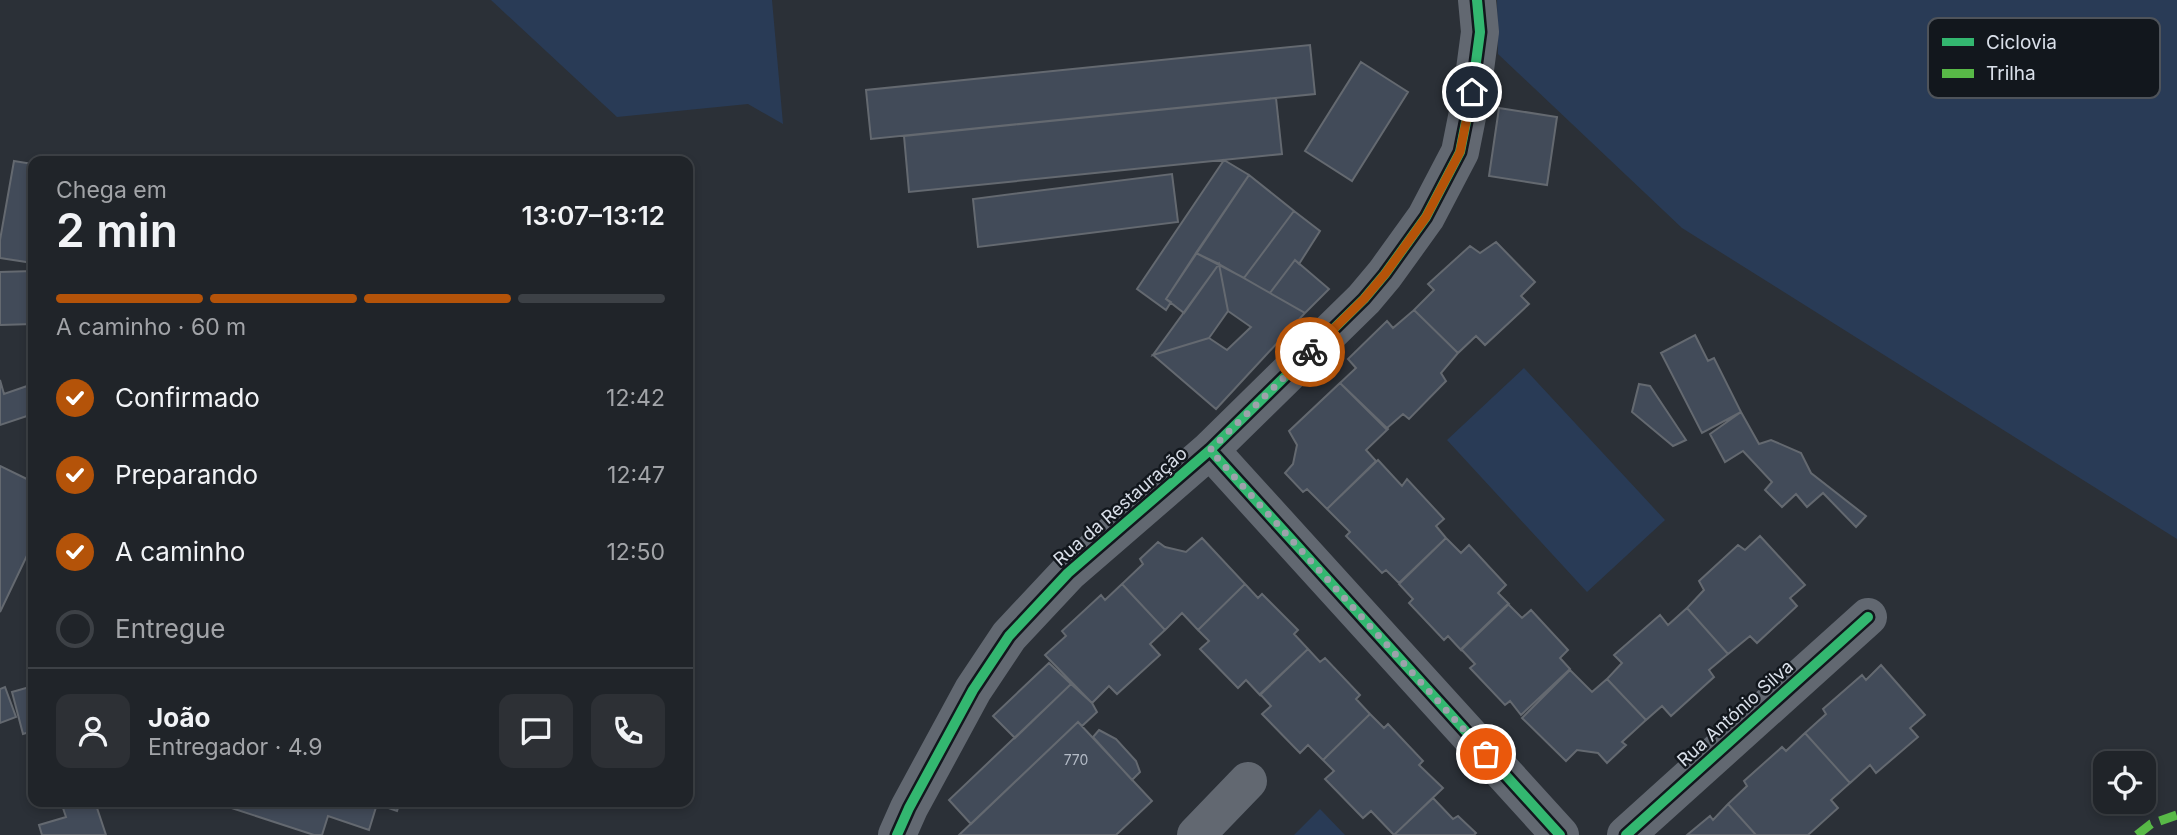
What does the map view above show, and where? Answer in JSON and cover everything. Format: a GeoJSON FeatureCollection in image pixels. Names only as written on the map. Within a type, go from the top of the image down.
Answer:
{"type":"FeatureCollection","features":[{"type":"Feature","properties":{"kind":"street","name":"Rua da Restauração"},"geometry":{"type":"LineString","coordinates":[[897,835],[973,690],[1009,636],[1068,573],[1210,450],[1364,299],[1426,217],[1460,152],[1480,32],[1477,0]]}},
{"type":"Feature","properties":{"kind":"street"},"geometry":{"type":"LineString","coordinates":[[1210,450],[1560,835]]}},
{"type":"Feature","properties":{"kind":"street","name":"Rua António Silva"},"geometry":{"type":"LineString","coordinates":[[1626,835],[1868,617]]}},
{"type":"Feature","properties":{"kind":"street"},"geometry":{"type":"LineString","coordinates":[[1196,835],[1248,781]]}},
{"type":"Feature","properties":{"kind":"shaded area"},"geometry":{"type":"Polygon","coordinates":[[[491,0],[772,0],[783,124],[748,104],[617,117],[491,0]]]}},
{"type":"Feature","properties":{"kind":"shaded area"},"geometry":{"type":"Polygon","coordinates":[[[1497,0],[2177,0],[2177,539],[1682,228],[1498,54],[1497,0]]]}},
{"type":"Feature","properties":{"kind":"shaded area"},"geometry":{"type":"Polygon","coordinates":[[[1524,368],[1665,520],[1587,592],[1447,440],[1524,368]]]}},
{"type":"Feature","properties":{"kind":"shaded area"},"geometry":{"type":"Polygon","coordinates":[[[1320,809],[1345,835],[1294,835],[1320,809]]]}},
{"type":"Feature","properties":{"kind":"building"},"geometry":{"type":"Polygon","coordinates":[[[1310,45],[1315,94],[871,139],[866,90],[1310,45]]]}},
{"type":"Feature","properties":{"kind":"building"},"geometry":{"type":"Polygon","coordinates":[[[1361,62],[1408,92],[1352,181],[1305,151],[1361,62]]]}},
{"type":"Feature","properties":{"kind":"building"},"geometry":{"type":"Polygon","coordinates":[[[1276,98],[1282,154],[909,192],[904,136],[1276,98]]]}},
{"type":"Feature","properties":{"kind":"building"},"geometry":{"type":"Polygon","coordinates":[[[1499,108],[1557,117],[1547,185],[1489,176],[1499,108]]]}},
{"type":"Feature","properties":{"kind":"building"},"geometry":{"type":"Polygon","coordinates":[[[1224,160],[1249,175],[1166,299],[1171,302],[1166,310],[1137,289],[1224,160]]]}},
{"type":"Feature","properties":{"kind":"building"},"geometry":{"type":"Polygon","coordinates":[[[14,161],[28,163],[28,262],[0,258],[0,240],[14,161]]]}},
{"type":"Feature","properties":{"kind":"building"},"geometry":{"type":"Polygon","coordinates":[[[1172,174],[1178,222],[978,247],[973,199],[1172,174]]]}},
{"type":"Feature","properties":{"kind":"building"},"geometry":{"type":"Polygon","coordinates":[[[1249,175],[1294,211],[1244,278],[1196,253],[1249,175]]]}},
{"type":"Feature","properties":{"kind":"building"},"geometry":{"type":"Polygon","coordinates":[[[1294,211],[1320,231],[1299,264],[1295,260],[1270,293],[1244,278],[1294,211]]]}},
{"type":"Feature","properties":{"kind":"building"},"geometry":{"type":"Polygon","coordinates":[[[1496,242],[1535,282],[1521,296],[1529,304],[1485,345],[1476,336],[1458,353],[1414,310],[1434,290],[1428,284],[1470,246],[1480,253],[1496,242]]]}},
{"type":"Feature","properties":{"kind":"building"},"geometry":{"type":"Polygon","coordinates":[[[1196,253],[1219,264],[1184,313],[1166,299],[1196,253]]]}},
{"type":"Feature","properties":{"kind":"building"},"geometry":{"type":"Polygon","coordinates":[[[1295,260],[1329,289],[1305,313],[1270,293],[1295,260]]]}},
{"type":"Feature","properties":{"kind":"building"},"geometry":{"type":"Polygon","coordinates":[[[1219,264],[1305,313],[1216,409],[1153,355],[1209,338],[1227,350],[1251,327],[1228,311],[1219,264]]]}},
{"type":"Feature","properties":{"kind":"building"},"geometry":{"type":"Polygon","coordinates":[[[1219,264],[1228,311],[1209,338],[1153,355],[1219,264]]]}},
{"type":"Feature","properties":{"kind":"building"},"geometry":{"type":"Polygon","coordinates":[[[28,271],[28,324],[0,325],[0,272],[28,271]]]}},
{"type":"Feature","properties":{"kind":"building"},"geometry":{"type":"Polygon","coordinates":[[[1414,310],[1458,353],[1441,373],[1446,381],[1409,419],[1403,414],[1386,429],[1340,383],[1356,368],[1348,359],[1387,321],[1393,328],[1414,310]]]}},
{"type":"Feature","properties":{"kind":"building"},"geometry":{"type":"Polygon","coordinates":[[[1695,335],[1708,361],[1714,358],[1741,412],[1702,433],[1661,353],[1695,335]]]}},
{"type":"Feature","properties":{"kind":"building"},"geometry":{"type":"Polygon","coordinates":[[[0,380],[4,394],[28,386],[28,416],[0,425],[0,380]]]}},
{"type":"Feature","properties":{"kind":"building"},"geometry":{"type":"Polygon","coordinates":[[[1340,383],[1388,429],[1366,450],[1376,461],[1327,509],[1307,489],[1303,492],[1285,473],[1293,464],[1297,445],[1289,431],[1340,383]]]}},
{"type":"Feature","properties":{"kind":"building"},"geometry":{"type":"Polygon","coordinates":[[[1639,384],[1650,386],[1686,440],[1673,446],[1632,412],[1639,384]]]}},
{"type":"Feature","properties":{"kind":"building"},"geometry":{"type":"Polygon","coordinates":[[[1741,412],[1759,444],[1771,440],[1801,453],[1811,473],[1866,516],[1856,527],[1823,493],[1807,507],[1796,494],[1782,507],[1765,490],[1772,482],[1743,451],[1725,462],[1710,434],[1741,412]]]}},
{"type":"Feature","properties":{"kind":"building"},"geometry":{"type":"Polygon","coordinates":[[[1378,460],[1402,486],[1407,479],[1444,519],[1436,526],[1446,538],[1399,583],[1386,570],[1382,573],[1346,536],[1350,532],[1327,509],[1378,460]]]}},
{"type":"Feature","properties":{"kind":"building"},"geometry":{"type":"Polygon","coordinates":[[[0,466],[28,480],[28,553],[0,612],[0,466]]]}},
{"type":"Feature","properties":{"kind":"building"},"geometry":{"type":"Polygon","coordinates":[[[1760,536],[1805,585],[1790,598],[1797,606],[1757,643],[1750,636],[1728,654],[1687,608],[1704,590],[1699,581],[1738,545],[1745,550],[1760,536]]]}},
{"type":"Feature","properties":{"kind":"building"},"geometry":{"type":"Polygon","coordinates":[[[1202,538],[1245,584],[1198,630],[1182,613],[1165,630],[1122,584],[1143,564],[1140,559],[1158,542],[1165,547],[1186,552],[1202,538]]]}},
{"type":"Feature","properties":{"kind":"building"},"geometry":{"type":"Polygon","coordinates":[[[1446,538],[1461,553],[1469,545],[1506,585],[1498,593],[1509,604],[1461,650],[1448,636],[1444,640],[1409,603],[1413,599],[1399,584],[1446,538]]]}},
{"type":"Feature","properties":{"kind":"building"},"geometry":{"type":"Polygon","coordinates":[[[1122,584],[1165,630],[1150,644],[1160,655],[1117,694],[1109,686],[1092,703],[1045,655],[1066,636],[1062,631],[1101,595],[1105,600],[1122,584]]]}},
{"type":"Feature","properties":{"kind":"building"},"geometry":{"type":"Polygon","coordinates":[[[1245,584],[1258,598],[1262,594],[1298,630],[1294,634],[1308,649],[1260,695],[1246,680],[1238,688],[1200,649],[1209,641],[1198,630],[1245,584]]]}},
{"type":"Feature","properties":{"kind":"building"},"geometry":{"type":"Polygon","coordinates":[[[1508,604],[1522,618],[1531,610],[1568,650],[1560,658],[1570,669],[1521,715],[1510,701],[1505,705],[1470,668],[1475,664],[1461,649],[1508,604]]]}},
{"type":"Feature","properties":{"kind":"building"},"geometry":{"type":"Polygon","coordinates":[[[1687,608],[1728,654],[1709,670],[1714,677],[1671,716],[1662,706],[1646,720],[1607,679],[1622,663],[1614,655],[1660,615],[1668,625],[1687,608]]]}},
{"type":"Feature","properties":{"kind":"building"},"geometry":{"type":"Polygon","coordinates":[[[1308,649],[1320,662],[1325,658],[1360,695],[1356,699],[1370,714],[1323,760],[1308,745],[1300,753],[1262,714],[1271,706],[1260,694],[1308,649]]]}},
{"type":"Feature","properties":{"kind":"building"},"geometry":{"type":"Polygon","coordinates":[[[1049,663],[1071,684],[1015,738],[993,716],[1049,663]]]}},
{"type":"Feature","properties":{"kind":"building"},"geometry":{"type":"Polygon","coordinates":[[[1881,665],[1925,715],[1910,728],[1918,737],[1876,773],[1870,765],[1850,783],[1805,733],[1826,714],[1823,709],[1862,675],[1866,680],[1881,665]]]}},
{"type":"Feature","properties":{"kind":"building"},"geometry":{"type":"Polygon","coordinates":[[[1570,670],[1592,692],[1607,679],[1646,720],[1622,742],[1626,745],[1607,763],[1598,753],[1577,750],[1566,761],[1522,718],[1570,670]]]}},
{"type":"Feature","properties":{"kind":"building"},"geometry":{"type":"Polygon","coordinates":[[[1071,684],[1092,703],[1097,712],[1082,726],[1078,722],[971,824],[949,800],[1071,684]]]}},
{"type":"Feature","properties":{"kind":"building"},"geometry":{"type":"Polygon","coordinates":[[[5,687],[16,717],[0,723],[0,689],[5,687]]]}},
{"type":"Feature","properties":{"kind":"building"},"geometry":{"type":"Polygon","coordinates":[[[28,687],[28,732],[23,734],[12,692],[28,687]]]}},
{"type":"Feature","properties":{"kind":"building"},"geometry":{"type":"Polygon","coordinates":[[[1370,714],[1384,728],[1388,724],[1423,761],[1419,765],[1443,788],[1394,835],[1371,811],[1363,818],[1325,779],[1334,771],[1323,760],[1370,714]]]}},
{"type":"Feature","properties":{"kind":"building"},"geometry":{"type":"Polygon","coordinates":[[[1078,722],[1152,801],[1116,835],[959,835],[1078,722]]]}},
{"type":"Feature","properties":{"kind":"building"},"geometry":{"type":"Polygon","coordinates":[[[1099,730],[1116,739],[1136,761],[1140,772],[1132,780],[1093,737],[1099,730]]]}},
{"type":"Feature","properties":{"kind":"building"},"geometry":{"type":"Polygon","coordinates":[[[1805,733],[1850,783],[1831,800],[1838,808],[1808,835],[1756,835],[1728,804],[1747,786],[1744,781],[1782,747],[1786,751],[1805,733]]]}},
{"type":"Feature","properties":{"kind":"building"},"geometry":{"type":"Polygon","coordinates":[[[1433,798],[1453,819],[1458,816],[1476,833],[1394,835],[1433,798]]]}},
{"type":"Feature","properties":{"kind":"building"},"geometry":{"type":"Polygon","coordinates":[[[1728,804],[1756,835],[1687,835],[1710,816],[1713,820],[1728,804]]]}},
{"type":"Feature","properties":{"kind":"building"},"geometry":{"type":"Polygon","coordinates":[[[63,807],[97,807],[106,835],[42,835],[39,825],[66,817],[63,807]]]}},
{"type":"Feature","properties":{"kind":"building"},"geometry":{"type":"Polygon","coordinates":[[[228,807],[376,807],[369,830],[328,816],[322,835],[314,835],[228,807]]]}},
{"type":"Feature","properties":{"kind":"marked path"},"geometry":{"type":"LineString","coordinates":[[2137,835],[2151,824],[2177,815]]}},
{"type":"Feature","properties":{"kind":"cycle path"},"geometry":{"type":"LineString","coordinates":[[897,835],[973,690],[1009,636],[1068,573],[1210,450],[1364,299],[1426,217],[1460,152],[1480,32],[1477,0]]}},
{"type":"Feature","properties":{"kind":"cycle path"},"geometry":{"type":"LineString","coordinates":[[1210,450],[1560,835]]}},
{"type":"Feature","properties":{"kind":"cycle path"},"geometry":{"type":"LineString","coordinates":[[1626,835],[1868,617]]}},
{"type":"Feature","properties":{"kind":"way so far"},"geometry":{"type":"LineString","coordinates":[[1310,352],[1210,450],[1486,754]]}},
{"type":"Feature","properties":{"kind":"route"},"geometry":{"type":"LineString","coordinates":[[1310,352],[1364,299],[1426,217],[1460,152],[1472,92]]}}]}
